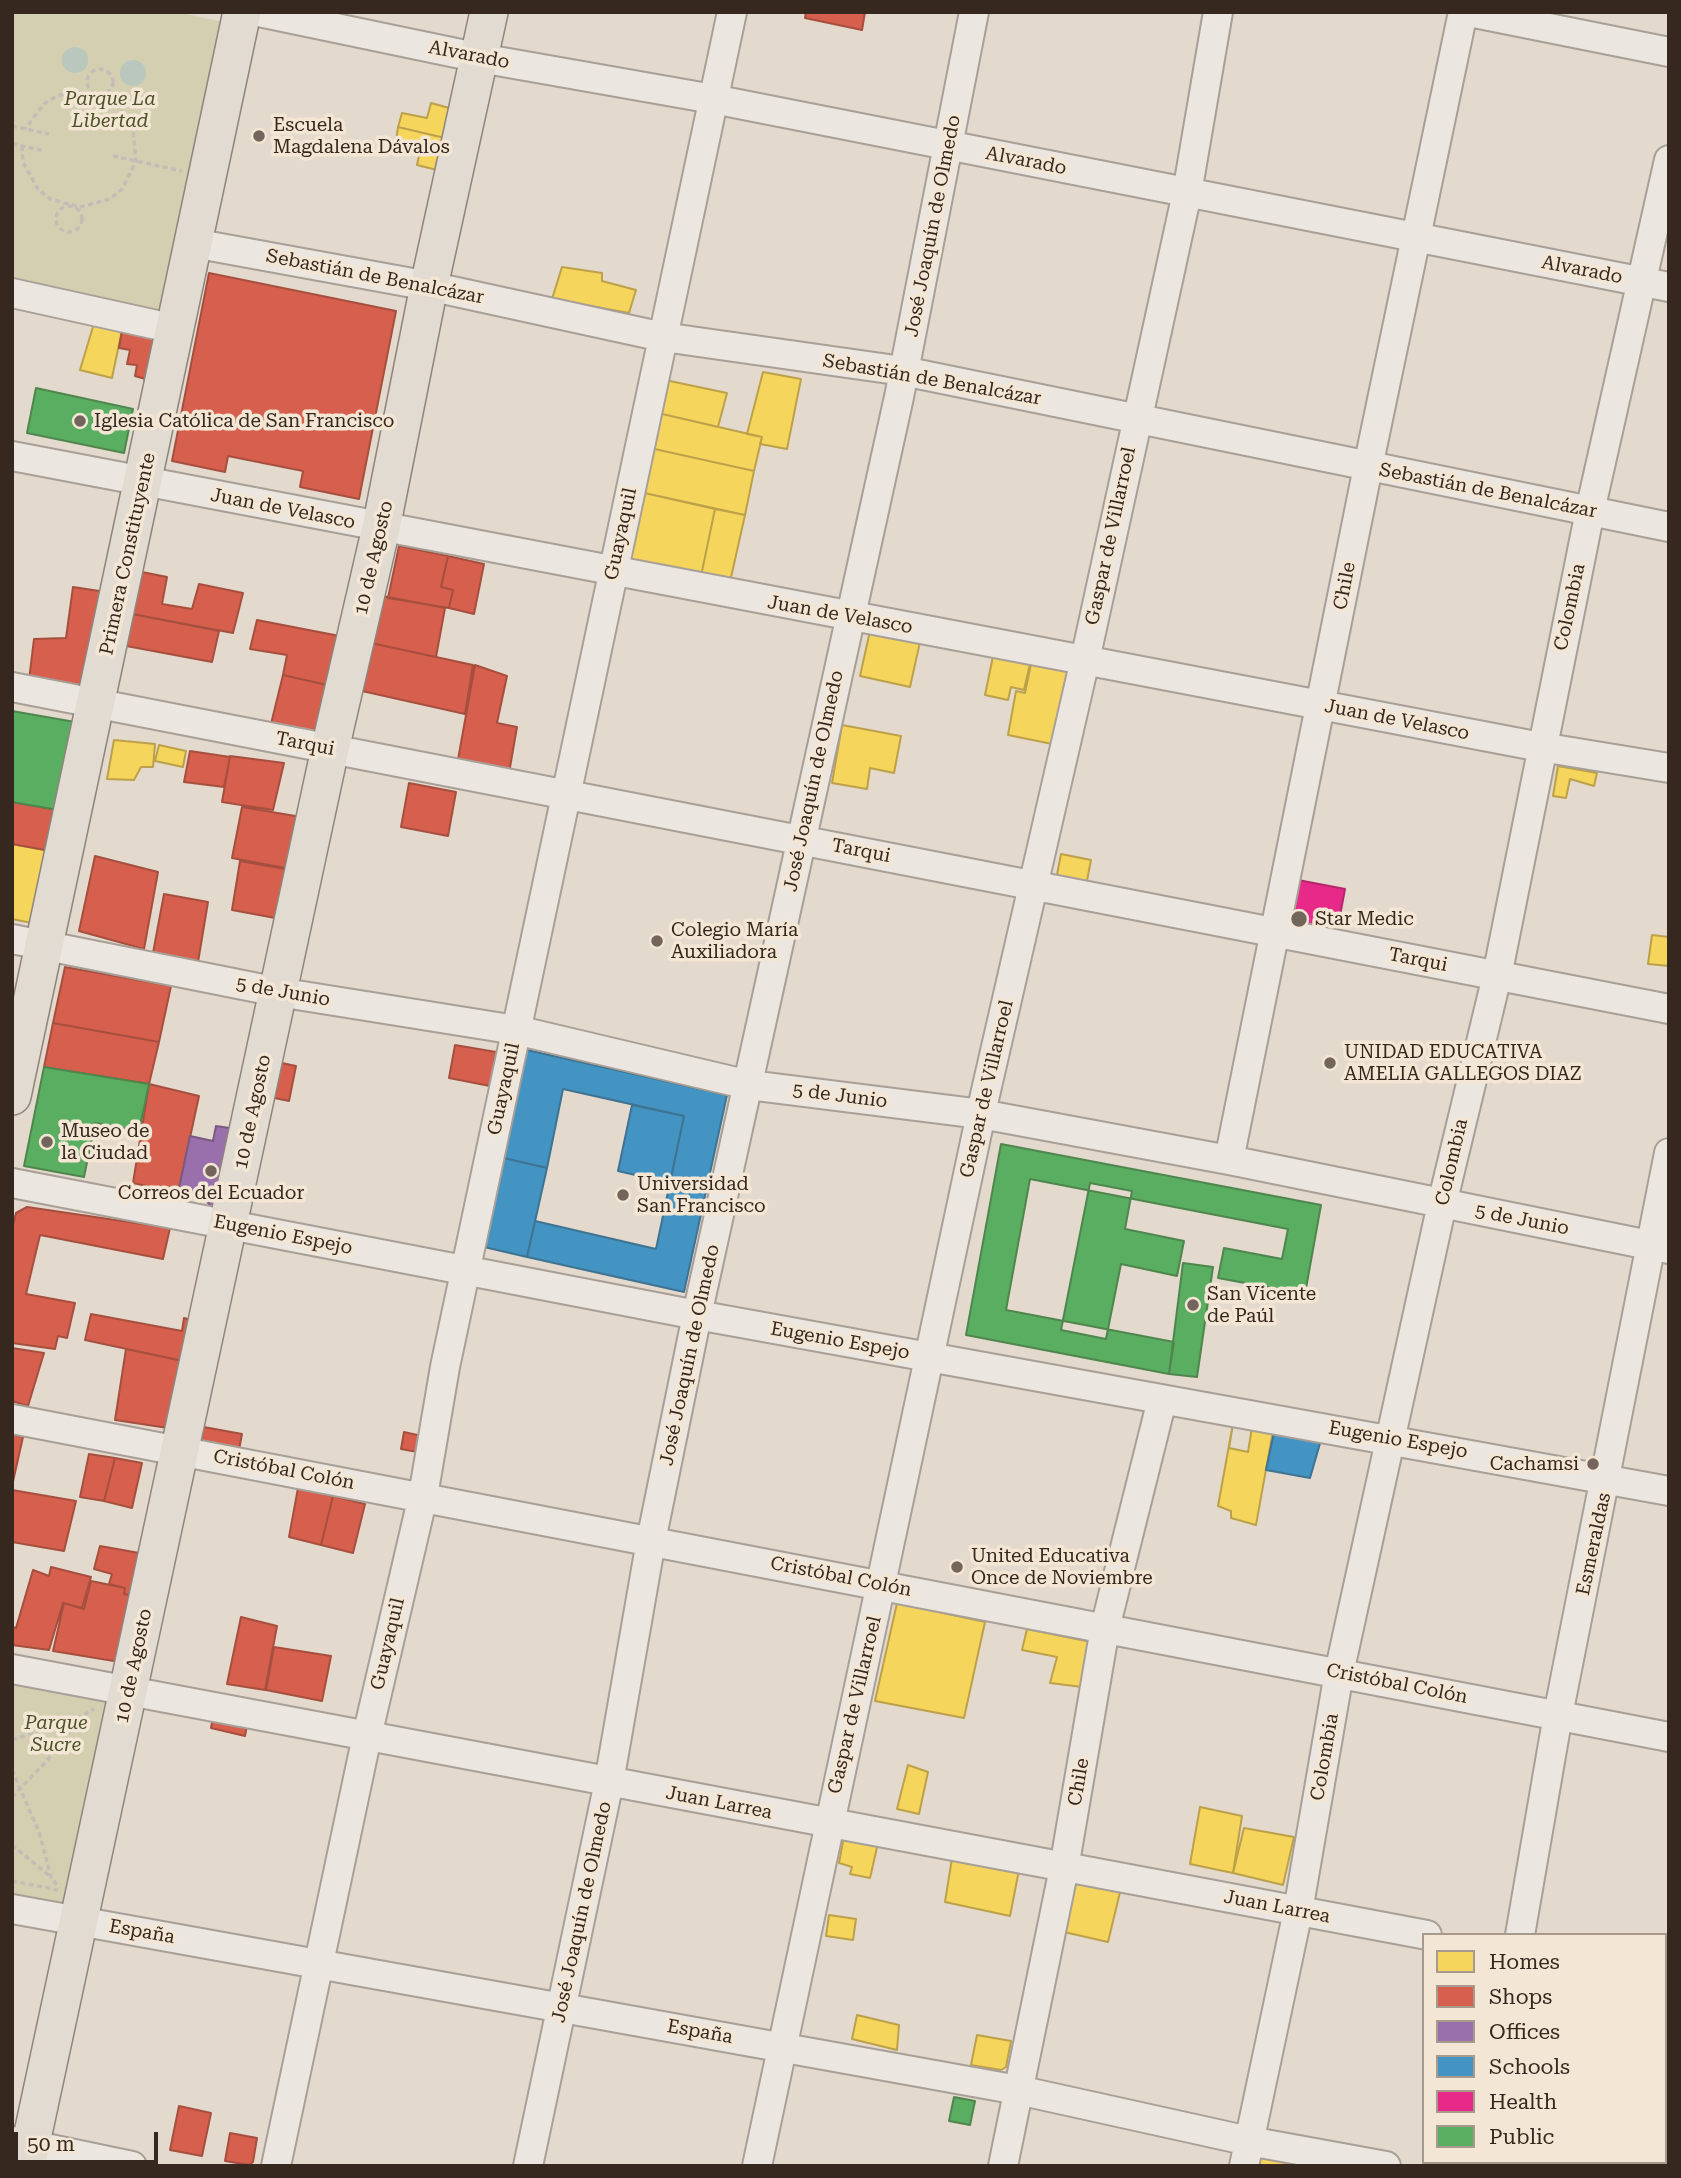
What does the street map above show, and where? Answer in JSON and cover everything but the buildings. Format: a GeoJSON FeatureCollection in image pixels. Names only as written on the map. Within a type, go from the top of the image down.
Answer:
{"type":"FeatureCollection","features":[{"type":"Feature","properties":{"kind":"main road","name":"Primera Constituyente"},"geometry":{"type":"LineString","coordinates":[[12,1096],[28,942],[96,703],[242,12]]}},
{"type":"Feature","properties":{"kind":"main road","name":"10 de Agosto"},"geometry":{"type":"LineString","coordinates":[[23,2151],[80,1921],[178,1450],[230,1225],[330,749],[381,528],[429,286],[489,12]]}},
{"type":"Feature","properties":{"kind":"street","name":"Alvarado"},"geometry":{"type":"LineString","coordinates":[[259,12],[480,58],[713,99],[1655,285]]}},
{"type":"Feature","properties":{"kind":"street","name":"Guayaquil"},"geometry":{"type":"LineString","coordinates":[[276,2166],[367,1736],[423,1496],[466,1270],[732,12]]}},
{"type":"Feature","properties":{"kind":"street","name":"José Joaquín de Olmedo"},"geometry":{"type":"LineString","coordinates":[[528,2166],[609,1782],[651,1541],[697,1315],[904,371],[974,12]]}},
{"type":"Feature","properties":{"kind":"street","name":"Gaspar de Villarroel"},"geometry":{"type":"LineString","coordinates":[[757,2166],[981,1114],[1085,660],[1187,193],[1218,12]]}},
{"type":"Feature","properties":{"kind":"street","name":"Chile"},"geometry":{"type":"LineString","coordinates":[[1229,1160],[1368,467],[1463,12]]}},
{"type":"Feature","properties":{"kind":"street"},"geometry":{"type":"LineString","coordinates":[[1469,12],[1669,52]]}},
{"type":"Feature","properties":{"kind":"street","name":"Colombia"},"geometry":{"type":"LineString","coordinates":[[1247,2153],[1298,1912],[1339,1673],[1442,1204],[1497,976],[1590,511],[1655,285],[1669,160]]}},
{"type":"Feature","properties":{"kind":"street","name":"Sebastián de Benalcázar"},"geometry":{"type":"LineString","coordinates":[[193,243],[429,286],[663,337],[904,371],[1669,527]]}},
{"type":"Feature","properties":{"kind":"street"},"geometry":{"type":"LineString","coordinates":[[12,293],[176,329]]}},
{"type":"Feature","properties":{"kind":"street","name":"Juan de Velasco"},"geometry":{"type":"LineString","coordinates":[[12,456],[848,617],[1541,747],[1669,768]]}},
{"type":"Feature","properties":{"kind":"street","name":"Tarqui"},"geometry":{"type":"LineString","coordinates":[[12,687],[1669,1010]]}},
{"type":"Feature","properties":{"kind":"street","name":"5 de Junio"},"geometry":{"type":"LineString","coordinates":[[28,942],[278,992],[516,1030],[749,1084],[981,1114],[1229,1160],[1660,1247]]}},
{"type":"Feature","properties":{"kind":"street","name":"Esmeraldas"},"geometry":{"type":"LineString","coordinates":[[1520,1933],[1558,1716],[1607,1479],[1660,1247],[1669,1153]]}},
{"type":"Feature","properties":{"kind":"street","name":"Eugenio Espejo"},"geometry":{"type":"LineString","coordinates":[[12,1182],[697,1315],[1669,1490]]}},
{"type":"Feature","properties":{"kind":"street","name":"Chile"},"geometry":{"type":"LineString","coordinates":[[1003,2166],[1064,1868],[1105,1628],[1162,1400]]}},
{"type":"Feature","properties":{"kind":"street","name":"Cristóbal Colón"},"geometry":{"type":"LineString","coordinates":[[12,1419],[883,1584],[1669,1737]]}},
{"type":"Feature","properties":{"kind":"street","name":"Juan Larrea"},"geometry":{"type":"LineString","coordinates":[[12,1669],[1422,1934]]}},
{"type":"Feature","properties":{"kind":"street","name":"España"},"geometry":{"type":"LineString","coordinates":[[12,1909],[319,1962],[1018,2090],[1247,2153],[1386,2166]]}},
{"type":"Feature","properties":{"kind":"street"},"geometry":{"type":"LineString","coordinates":[[23,2151],[132,2166]]}},
{"type":"Feature","properties":{"kind":"path"},"geometry":{"type":"LineString","coordinates":[[22,146],[23,162],[38,189],[50,199],[71,206],[78,209],[82,223],[77,230],[63,232],[55,219],[63,207],[71,206],[95,205],[110,199],[122,189],[136,161],[134,130],[126,117],[116,105],[95,94],[89,89],[89,75],[102,69],[109,72],[113,86],[102,96],[95,94],[72,92],[57,96],[44,104],[25,129]]}},
{"type":"Feature","properties":{"kind":"path"},"geometry":{"type":"LineString","coordinates":[[12,126],[49,134]]}},
{"type":"Feature","properties":{"kind":"path"},"geometry":{"type":"LineString","coordinates":[[12,144],[45,151]]}},
{"type":"Feature","properties":{"kind":"path"},"geometry":{"type":"LineString","coordinates":[[113,156],[207,177]]}},
{"type":"Feature","properties":{"kind":"path"},"geometry":{"type":"LineString","coordinates":[[12,1740],[84,1715],[96,1708]]}},
{"type":"Feature","properties":{"kind":"path"},"geometry":{"type":"LineString","coordinates":[[12,1797],[44,1764],[84,1715]]}},
{"type":"Feature","properties":{"kind":"path"},"geometry":{"type":"LineString","coordinates":[[12,1770],[39,1832],[51,1877]]}},
{"type":"Feature","properties":{"kind":"path"},"geometry":{"type":"LineString","coordinates":[[12,1845],[51,1877],[61,1891],[12,1881]]}},
{"type":"Feature","properties":{"kind":"green space","name":"Parque La Libertad"},"geometry":{"type":"Polygon","coordinates":[[[12,12],[177,12],[228,23],[166,314],[12,282],[12,12]]]}},
{"type":"Feature","properties":{"kind":"green space","name":"Parque Sucre"},"geometry":{"type":"Polygon","coordinates":[[[12,1682],[106,1700],[68,1903],[12,1893],[12,1682]]]}},
{"type":"Feature","properties":{"kind":"shaded area"},"geometry":{"type":"Polygon","coordinates":[[[75,47],[84,51],[88,60],[84,69],[75,73],[66,69],[62,60],[66,51],[75,47]]]}},
{"type":"Feature","properties":{"kind":"shaded area"},"geometry":{"type":"Polygon","coordinates":[[[133,60],[142,64],[146,73],[142,82],[133,86],[124,82],[120,73],[124,64],[133,60]]]}},
{"type":"Feature","properties":{"kind":"place","name":"Escuela Magdalena Dávalos"},"geometry":{"type":"Point","coordinates":[259,136]}},
{"type":"Feature","properties":{"kind":"place","name":"Iglesia Católica de San Francisco"},"geometry":{"type":"Point","coordinates":[80,421]}},
{"type":"Feature","properties":{"kind":"place","name":"Star Medic"},"geometry":{"type":"Point","coordinates":[1299,919]}},
{"type":"Feature","properties":{"kind":"place","name":"Colegio María Auxiliadora"},"geometry":{"type":"Point","coordinates":[657,941]}},
{"type":"Feature","properties":{"kind":"place","name":"UNIDAD EDUCATIVA AMELIA GALLEGOS DIAZ"},"geometry":{"type":"Point","coordinates":[1330,1063]}},
{"type":"Feature","properties":{"kind":"place","name":"Museo de la Ciudad"},"geometry":{"type":"Point","coordinates":[47,1142]}},
{"type":"Feature","properties":{"kind":"place","name":"Correos del Ecuador"},"geometry":{"type":"Point","coordinates":[211,1171]}},
{"type":"Feature","properties":{"kind":"place","name":"Universidad San Francisco"},"geometry":{"type":"Point","coordinates":[623,1195]}},
{"type":"Feature","properties":{"kind":"place","name":"San Vicente de Paúl"},"geometry":{"type":"Point","coordinates":[1193,1305]}},
{"type":"Feature","properties":{"kind":"place","name":"Cachamsi"},"geometry":{"type":"Point","coordinates":[1593,1464]}},
{"type":"Feature","properties":{"kind":"place","name":"United Educativa Once de Noviembre"},"geometry":{"type":"Point","coordinates":[957,1567]}}]}
